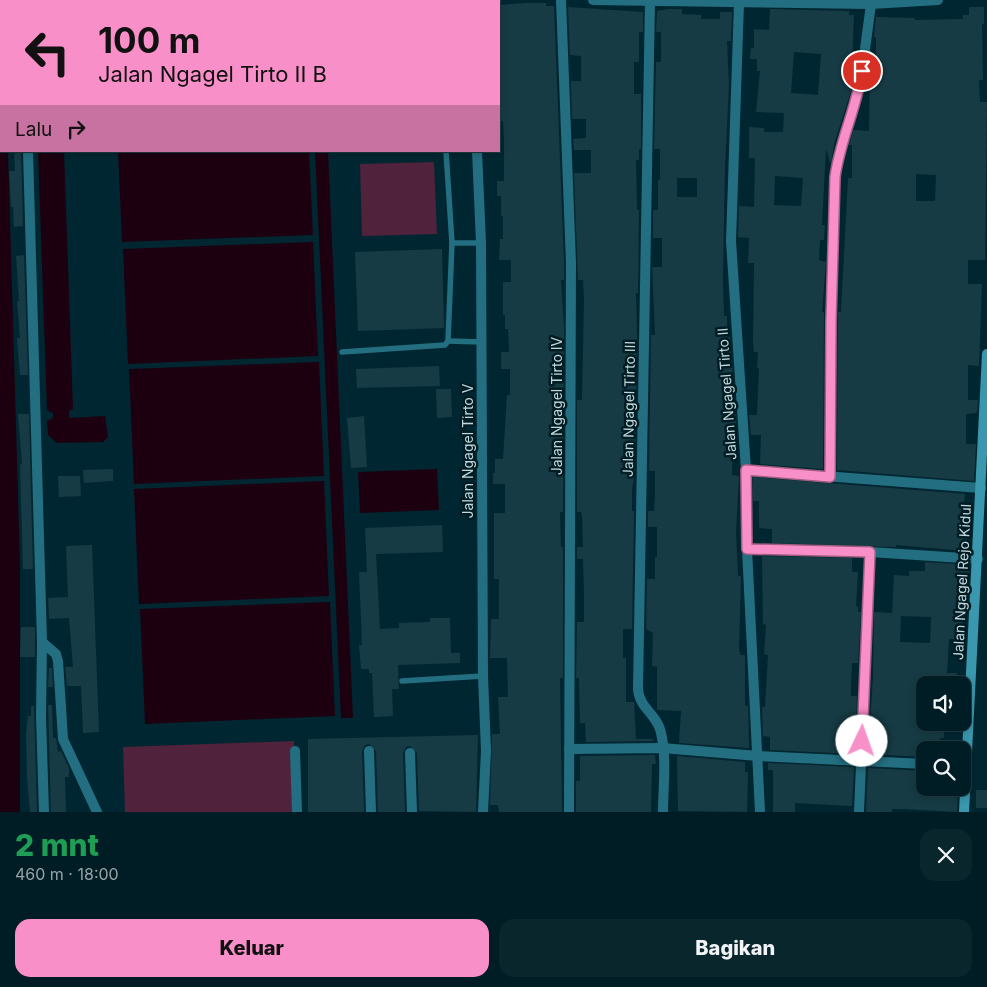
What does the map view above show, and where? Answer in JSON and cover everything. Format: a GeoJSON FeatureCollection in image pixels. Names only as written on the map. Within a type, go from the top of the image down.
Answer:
{"type":"FeatureCollection","features":[{"type":"Feature","properties":{"kind":"main road","name":"Jalan Ngagel Rejo Kidul"},"geometry":{"type":"LineString","coordinates":[[966,741],[978,559],[987,354]]}},
{"type":"Feature","properties":{"kind":"main road","name":"Jalan Ngagel Rejo Kidul"},"geometry":{"type":"LineString","coordinates":[[964,796],[964,812]]}},
{"type":"Feature","properties":{"kind":"street","name":"Jalan Ngagel Tirto IV"},"geometry":{"type":"LineString","coordinates":[[561,0],[572,263],[569,812]]}},
{"type":"Feature","properties":{"kind":"street"},"geometry":{"type":"LineString","coordinates":[[593,0],[871,4],[938,0]]}},
{"type":"Feature","properties":{"kind":"street","name":"Jalan Ngagel Tirto III"},"geometry":{"type":"LineString","coordinates":[[650,0],[638,689],[641,703],[659,725],[662,748],[663,812]]}},
{"type":"Feature","properties":{"kind":"street","name":"Jalan Ngagel Tirto II"},"geometry":{"type":"LineString","coordinates":[[739,3],[731,241],[746,470],[747,549],[760,812]]}},
{"type":"Feature","properties":{"kind":"street"},"geometry":{"type":"LineString","coordinates":[[830,477],[831,322],[835,177],[843,139],[860,87],[871,4]]}},
{"type":"Feature","properties":{"kind":"street"},"geometry":{"type":"LineString","coordinates":[[28,152],[42,642],[41,717],[44,812]]}},
{"type":"Feature","properties":{"kind":"street","name":"Jalan Ngagel Tirto V"},"geometry":{"type":"LineString","coordinates":[[477,152],[481,243],[483,676],[486,751],[483,812]]}},
{"type":"Feature","properties":{"kind":"street"},"geometry":{"type":"LineString","coordinates":[[746,470],[981,488]]}},
{"type":"Feature","properties":{"kind":"street"},"geometry":{"type":"LineString","coordinates":[[747,549],[870,552],[978,559]]}},
{"type":"Feature","properties":{"kind":"street"},"geometry":{"type":"LineString","coordinates":[[859,812],[870,552]]}},
{"type":"Feature","properties":{"kind":"street"},"geometry":{"type":"LineString","coordinates":[[42,642],[56,654],[58,662],[63,739],[97,812]]}},
{"type":"Feature","properties":{"kind":"street"},"geometry":{"type":"LineString","coordinates":[[569,749],[662,748],[758,756],[916,763]]}},
{"type":"Feature","properties":{"kind":"street"},"geometry":{"type":"LineString","coordinates":[[295,751],[297,812]]}},
{"type":"Feature","properties":{"kind":"street"},"geometry":{"type":"LineString","coordinates":[[370,751],[371,812]]}},
{"type":"Feature","properties":{"kind":"street"},"geometry":{"type":"LineString","coordinates":[[410,753],[412,812]]}},
{"type":"Feature","properties":{"kind":"lane"},"geometry":{"type":"LineString","coordinates":[[342,352],[445,345],[448,341],[452,244],[446,152]]}},
{"type":"Feature","properties":{"kind":"lane"},"geometry":{"type":"LineString","coordinates":[[452,244],[481,243]]}},
{"type":"Feature","properties":{"kind":"lane"},"geometry":{"type":"LineString","coordinates":[[448,341],[482,342]]}},
{"type":"Feature","properties":{"kind":"lane"},"geometry":{"type":"LineString","coordinates":[[402,681],[483,676]]}},
{"type":"Feature","properties":{"kind":"shaded area"},"geometry":{"type":"Polygon","coordinates":[[[0,152],[8,152],[20,563],[20,812],[0,812],[0,152]]]}},
{"type":"Feature","properties":{"kind":"shaded area"},"geometry":{"type":"Polygon","coordinates":[[[38,152],[64,152],[73,409],[69,411],[69,418],[105,416],[108,437],[103,442],[57,443],[48,435],[47,421],[53,418],[53,413],[47,410],[38,152]]]}},
{"type":"Feature","properties":{"kind":"shaded area"},"geometry":{"type":"Polygon","coordinates":[[[118,152],[309,152],[313,235],[122,242],[118,152]]]}},
{"type":"Feature","properties":{"kind":"shaded area"},"geometry":{"type":"Polygon","coordinates":[[[315,152],[328,152],[353,718],[341,718],[315,152]]]}},
{"type":"Feature","properties":{"kind":"shaded area"},"geometry":{"type":"Polygon","coordinates":[[[434,162],[437,234],[362,236],[360,164],[434,162]]]}},
{"type":"Feature","properties":{"kind":"shaded area"},"geometry":{"type":"Polygon","coordinates":[[[313,242],[318,356],[128,364],[123,249],[313,242]]]}},
{"type":"Feature","properties":{"kind":"shaded area"},"geometry":{"type":"Polygon","coordinates":[[[319,362],[324,476],[134,484],[129,369],[319,362]]]}},
{"type":"Feature","properties":{"kind":"shaded area"},"geometry":{"type":"Polygon","coordinates":[[[437,469],[439,510],[360,513],[358,472],[437,469]]]}},
{"type":"Feature","properties":{"kind":"shaded area"},"geometry":{"type":"Polygon","coordinates":[[[324,481],[329,596],[139,604],[134,489],[324,481]]]}},
{"type":"Feature","properties":{"kind":"shaded area"},"geometry":{"type":"Polygon","coordinates":[[[330,602],[335,716],[145,724],[140,609],[330,602]]]}},
{"type":"Feature","properties":{"kind":"shaded area"},"geometry":{"type":"Polygon","coordinates":[[[294,741],[297,812],[125,812],[123,747],[294,741]]]}},
{"type":"Feature","properties":{"kind":"building"},"geometry":{"type":"Polygon","coordinates":[[[546,3],[546,6],[554,6],[564,263],[564,280],[561,280],[564,329],[563,512],[560,512],[561,547],[563,547],[563,678],[560,678],[562,812],[499,812],[498,805],[490,805],[492,734],[500,734],[498,697],[508,697],[507,658],[490,658],[491,619],[499,619],[499,579],[494,579],[494,513],[505,513],[505,484],[493,484],[493,473],[495,473],[495,459],[503,459],[507,395],[510,395],[510,369],[501,369],[501,352],[509,352],[508,329],[505,329],[505,315],[503,315],[503,282],[511,282],[511,260],[499,260],[500,239],[503,239],[503,216],[501,216],[501,196],[497,196],[497,181],[504,181],[503,121],[500,121],[500,5],[546,3]]]}},
{"type":"Feature","properties":{"kind":"building"},"geometry":{"type":"Polygon","coordinates":[[[568,7],[643,12],[643,32],[639,32],[639,62],[634,62],[634,94],[641,94],[641,149],[639,149],[639,160],[636,160],[637,210],[639,210],[638,293],[636,293],[635,471],[632,489],[632,511],[634,511],[632,629],[623,629],[623,658],[626,658],[626,702],[634,702],[636,739],[653,739],[653,741],[586,742],[585,723],[580,723],[579,678],[576,678],[577,622],[584,622],[584,592],[583,559],[577,559],[577,547],[583,547],[582,515],[581,512],[577,512],[577,400],[582,400],[584,301],[583,280],[578,280],[574,173],[591,173],[591,150],[574,150],[573,139],[586,138],[586,119],[572,119],[571,81],[581,81],[581,56],[570,55],[568,7]]]}},
{"type":"Feature","properties":{"kind":"building"},"geometry":{"type":"Polygon","coordinates":[[[969,7],[984,7],[984,24],[982,24],[983,80],[979,80],[980,102],[987,102],[985,260],[968,260],[968,284],[982,284],[979,366],[968,365],[968,400],[978,400],[977,413],[966,414],[966,444],[976,444],[974,481],[837,470],[838,312],[841,312],[848,178],[852,178],[852,145],[849,145],[853,130],[869,131],[870,78],[872,58],[876,58],[876,37],[874,37],[876,17],[915,18],[915,20],[963,19],[963,15],[969,15],[969,7]],[[916,174],[916,201],[935,201],[936,175],[916,174]]]}},
{"type":"Feature","properties":{"kind":"building"},"geometry":{"type":"Polygon","coordinates":[[[682,9],[682,14],[701,15],[701,19],[720,19],[720,12],[732,12],[731,41],[727,41],[729,85],[723,280],[724,316],[727,316],[727,337],[730,337],[738,448],[733,448],[732,475],[739,476],[736,532],[738,576],[741,576],[739,651],[741,655],[745,655],[745,706],[748,706],[749,748],[679,743],[681,711],[657,710],[657,667],[652,666],[653,633],[646,629],[647,579],[655,579],[655,557],[657,557],[657,527],[648,527],[648,511],[654,511],[655,495],[655,471],[649,471],[651,335],[655,335],[652,267],[662,267],[662,238],[653,238],[653,210],[658,210],[658,180],[660,180],[660,149],[654,149],[656,62],[661,62],[661,32],[656,32],[657,11],[682,9]],[[677,178],[677,197],[697,197],[697,178],[677,178]]]}},
{"type":"Feature","properties":{"kind":"building"},"geometry":{"type":"Polygon","coordinates":[[[770,9],[849,11],[849,15],[854,15],[851,91],[834,144],[831,165],[826,149],[822,225],[825,225],[824,240],[820,240],[819,260],[826,262],[822,312],[824,312],[823,469],[760,464],[761,435],[751,435],[749,415],[757,415],[759,368],[757,368],[758,352],[754,352],[753,343],[754,263],[748,263],[749,238],[738,237],[739,206],[754,207],[755,158],[749,158],[749,127],[764,128],[764,132],[783,132],[784,113],[756,112],[760,71],[757,71],[757,59],[750,59],[751,48],[754,48],[754,29],[769,30],[770,9]],[[794,52],[791,93],[818,95],[821,54],[794,52]],[[775,176],[774,205],[801,206],[803,178],[775,176]]]}},
{"type":"Feature","properties":{"kind":"building"},"geometry":{"type":"Polygon","coordinates":[[[14,152],[21,152],[23,226],[14,227],[9,171],[15,171],[14,152]]]}},
{"type":"Feature","properties":{"kind":"building"},"geometry":{"type":"Polygon","coordinates":[[[442,249],[444,328],[358,331],[355,252],[442,249]]]}},
{"type":"Feature","properties":{"kind":"building"},"geometry":{"type":"Polygon","coordinates":[[[24,255],[28,375],[20,375],[17,338],[20,338],[16,256],[24,255]]]}},
{"type":"Feature","properties":{"kind":"building"},"geometry":{"type":"Polygon","coordinates":[[[439,366],[440,386],[357,388],[356,369],[439,366]]]}},
{"type":"Feature","properties":{"kind":"building"},"geometry":{"type":"Polygon","coordinates":[[[436,389],[451,389],[452,417],[437,418],[436,389]]]}},
{"type":"Feature","properties":{"kind":"building"},"geometry":{"type":"Polygon","coordinates":[[[18,414],[29,414],[33,569],[23,569],[20,465],[22,464],[18,414]]]}},
{"type":"Feature","properties":{"kind":"building"},"geometry":{"type":"Polygon","coordinates":[[[364,416],[367,467],[351,468],[347,418],[364,416]]]}},
{"type":"Feature","properties":{"kind":"building"},"geometry":{"type":"Polygon","coordinates":[[[113,469],[113,481],[84,483],[83,470],[113,469]]]}},
{"type":"Feature","properties":{"kind":"building"},"geometry":{"type":"Polygon","coordinates":[[[58,476],[80,476],[81,496],[59,497],[58,476]]]}},
{"type":"Feature","properties":{"kind":"building"},"geometry":{"type":"Polygon","coordinates":[[[753,477],[965,494],[964,502],[962,502],[961,534],[967,534],[966,551],[896,545],[896,547],[772,543],[772,529],[759,528],[759,501],[753,501],[753,477]]]}},
{"type":"Feature","properties":{"kind":"building"},"geometry":{"type":"Polygon","coordinates":[[[442,525],[443,552],[376,554],[380,629],[399,628],[399,623],[430,622],[430,618],[450,618],[451,653],[460,653],[460,663],[398,665],[399,689],[392,689],[393,716],[374,717],[372,673],[369,673],[369,669],[361,669],[359,645],[362,645],[359,572],[367,572],[365,528],[442,525]]]}},
{"type":"Feature","properties":{"kind":"building"},"geometry":{"type":"Polygon","coordinates":[[[92,545],[99,732],[83,733],[81,686],[67,686],[65,667],[73,667],[69,618],[49,619],[48,598],[68,597],[66,546],[92,545]]]}},
{"type":"Feature","properties":{"kind":"building"},"geometry":{"type":"Polygon","coordinates":[[[762,556],[852,558],[852,572],[858,572],[856,606],[858,607],[858,612],[861,612],[858,663],[852,663],[851,684],[851,696],[857,696],[855,754],[770,750],[770,737],[763,736],[762,707],[765,707],[768,655],[764,654],[766,625],[763,624],[762,556]]]}},
{"type":"Feature","properties":{"kind":"building"},"geometry":{"type":"Polygon","coordinates":[[[925,562],[970,565],[969,578],[966,578],[967,615],[963,615],[962,640],[949,639],[947,673],[957,673],[957,676],[916,676],[916,731],[944,731],[944,738],[940,738],[940,741],[916,741],[916,757],[868,754],[873,677],[874,612],[892,613],[894,575],[909,576],[909,571],[925,571],[925,562]],[[901,616],[900,642],[930,643],[931,617],[901,616]]]}},
{"type":"Feature","properties":{"kind":"building"},"geometry":{"type":"Polygon","coordinates":[[[21,627],[35,627],[35,657],[20,657],[21,627]]]}},
{"type":"Feature","properties":{"kind":"building"},"geometry":{"type":"Polygon","coordinates":[[[49,668],[52,668],[53,687],[48,687],[49,668]]]}},
{"type":"Feature","properties":{"kind":"building"},"geometry":{"type":"Polygon","coordinates":[[[48,705],[52,705],[53,738],[56,738],[58,752],[61,751],[69,768],[69,777],[65,777],[66,812],[51,812],[48,705]]]}},
{"type":"Feature","properties":{"kind":"building"},"geometry":{"type":"Polygon","coordinates":[[[31,706],[34,706],[37,812],[30,812],[27,777],[26,734],[28,716],[31,716],[31,706]]]}},
{"type":"Feature","properties":{"kind":"building"},"geometry":{"type":"Polygon","coordinates":[[[478,735],[476,812],[419,811],[417,753],[410,746],[406,747],[403,753],[405,812],[378,812],[376,751],[369,744],[365,745],[362,751],[364,812],[308,812],[308,739],[478,735]]]}},
{"type":"Feature","properties":{"kind":"building"},"geometry":{"type":"Polygon","coordinates":[[[655,755],[656,764],[652,764],[651,812],[576,812],[576,781],[580,781],[580,756],[655,755]]]}},
{"type":"Feature","properties":{"kind":"building"},"geometry":{"type":"Polygon","coordinates":[[[677,756],[745,762],[745,772],[748,772],[747,812],[678,811],[677,756]]]}},
{"type":"Feature","properties":{"kind":"building"},"geometry":{"type":"Polygon","coordinates":[[[768,763],[854,767],[852,806],[795,803],[795,812],[773,812],[773,770],[768,770],[768,763]]]}},
{"type":"Feature","properties":{"kind":"building"},"geometry":{"type":"Polygon","coordinates":[[[868,768],[916,771],[916,796],[958,796],[957,812],[892,809],[892,812],[866,812],[868,768]]]}},
{"type":"Feature","properties":{"kind":"building"},"geometry":{"type":"Polygon","coordinates":[[[976,790],[987,790],[987,808],[976,808],[976,790]]]}},
{"type":"Feature","properties":{"kind":"route"},"geometry":{"type":"LineString","coordinates":[[862,71],[856,103],[843,139],[835,177],[831,322],[830,477],[746,470],[747,549],[870,552],[862,741]]}}]}
